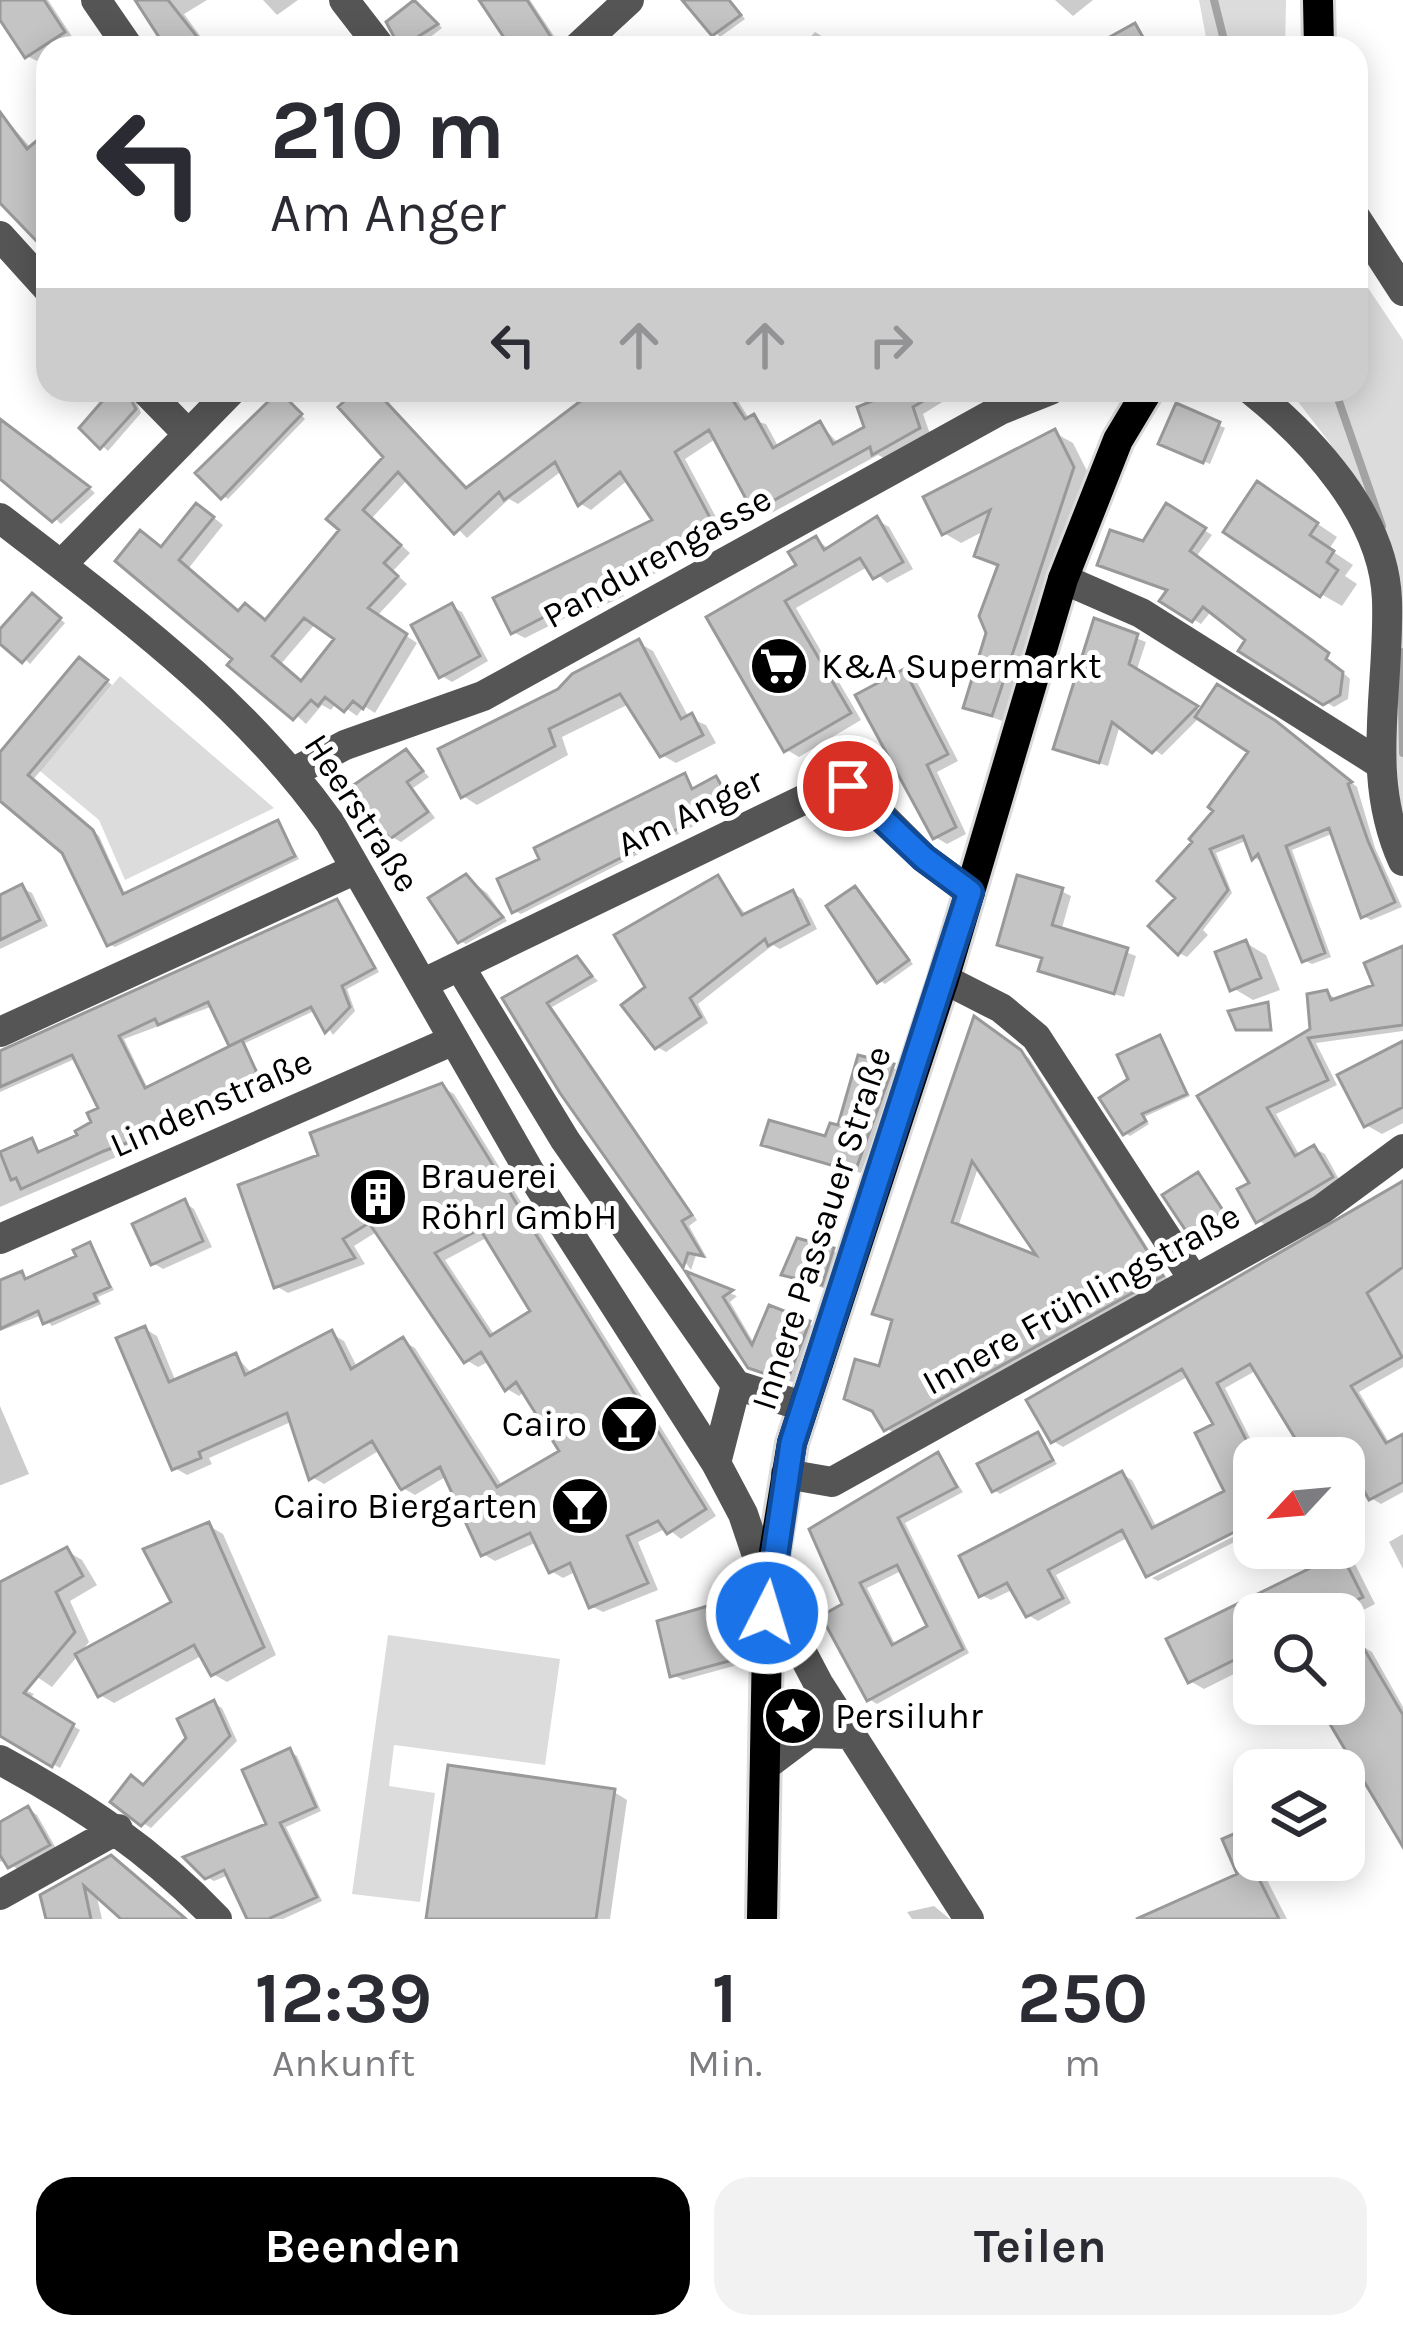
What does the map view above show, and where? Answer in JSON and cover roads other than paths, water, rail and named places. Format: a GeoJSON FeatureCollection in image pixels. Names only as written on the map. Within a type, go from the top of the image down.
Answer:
{"type":"FeatureCollection","features":[{"type":"Feature","properties":{"kind":"main road"},"geometry":{"type":"LineString","coordinates":[[1318,0],[1319,36]]}},
{"type":"Feature","properties":{"kind":"main road","name":"Innere Passauer Straße"},"geometry":{"type":"LineString","coordinates":[[762,1919],[769,1763],[769,1588],[785,1474],[802,1406],[944,979],[1063,579],[1118,440],[1141,402]]}},
{"type":"Feature","properties":{"kind":"street"},"geometry":{"type":"LineString","coordinates":[[97,0],[121,36]]}},
{"type":"Feature","properties":{"kind":"street"},"geometry":{"type":"LineString","coordinates":[[344,0],[372,36]]}},
{"type":"Feature","properties":{"kind":"street"},"geometry":{"type":"LineString","coordinates":[[593,12],[629,0]]}},
{"type":"Feature","properties":{"kind":"street"},"geometry":{"type":"LineString","coordinates":[[0,236],[36,276]]}},
{"type":"Feature","properties":{"kind":"street"},"geometry":{"type":"LineString","coordinates":[[1368,237],[1403,291]]}},
{"type":"Feature","properties":{"kind":"street"},"geometry":{"type":"LineString","coordinates":[[157,402],[188,434]]}},
{"type":"Feature","properties":{"kind":"street"},"geometry":{"type":"LineString","coordinates":[[61,565],[220,402]]}},
{"type":"Feature","properties":{"kind":"street","name":"Pandurengasse"},"geometry":{"type":"LineString","coordinates":[[294,772],[345,745],[483,696],[1020,402]]}},
{"type":"Feature","properties":{"kind":"street"},"geometry":{"type":"LineString","coordinates":[[1264,402],[1318,452],[1371,539],[1387,595],[1378,763],[1382,803],[1403,861]]}},
{"type":"Feature","properties":{"kind":"street","name":"Heerstraße"},"geometry":{"type":"LineString","coordinates":[[0,518],[230,703],[294,772],[356,869],[528,1168],[716,1462],[743,1514],[769,1588],[849,1734],[969,1919]]}},
{"type":"Feature","properties":{"kind":"street"},"geometry":{"type":"LineString","coordinates":[[1063,579],[1141,613],[1378,763]]}},
{"type":"Feature","properties":{"kind":"street","name":"Am Anger"},"geometry":{"type":"LineString","coordinates":[[422,984],[836,784],[863,797],[924,858],[970,892]]}},
{"type":"Feature","properties":{"kind":"street"},"geometry":{"type":"LineString","coordinates":[[0,1032],[356,869]]}},
{"type":"Feature","properties":{"kind":"street"},"geometry":{"type":"LineString","coordinates":[[460,967],[566,1141],[736,1385],[802,1406]]}},
{"type":"Feature","properties":{"kind":"street"},"geometry":{"type":"LineString","coordinates":[[944,979],[1001,1008],[1036,1037],[1194,1280]]}},
{"type":"Feature","properties":{"kind":"street","name":"Lindenstraße"},"geometry":{"type":"LineString","coordinates":[[0,1239],[454,1040]]}},
{"type":"Feature","properties":{"kind":"street"},"geometry":{"type":"LineString","coordinates":[[528,1168],[566,1141]]}},
{"type":"Feature","properties":{"kind":"street","name":"Innere Frühlingstraße"},"geometry":{"type":"LineString","coordinates":[[785,1474],[832,1482],[1322,1209],[1403,1149]]}},
{"type":"Feature","properties":{"kind":"street"},"geometry":{"type":"LineString","coordinates":[[640,1346],[686,1315]]}},
{"type":"Feature","properties":{"kind":"street"},"geometry":{"type":"LineString","coordinates":[[716,1462],[736,1385]]}},
{"type":"Feature","properties":{"kind":"street"},"geometry":{"type":"LineString","coordinates":[[769,1763],[809,1733],[849,1734]]}},
{"type":"Feature","properties":{"kind":"street"},"geometry":{"type":"LineString","coordinates":[[0,1760],[118,1828],[171,1870],[217,1919]]}},
{"type":"Feature","properties":{"kind":"street"},"geometry":{"type":"LineString","coordinates":[[0,1895],[118,1828]]}},
{"type":"Feature","properties":{"kind":"waterway"},"geometry":{"type":"LineString","coordinates":[[1214,0],[1223,36]]}},
{"type":"Feature","properties":{"kind":"waterway"},"geometry":{"type":"LineString","coordinates":[[1339,402],[1382,526]]}},
{"type":"Feature","properties":{"kind":"waterway"},"geometry":{"type":"LineString","coordinates":[[1401,652],[1403,753]]}},
{"type":"Feature","properties":{"kind":"place","name":"K&A Supermarkt"},"geometry":{"type":"Point","coordinates":[779,666]}},
{"type":"Feature","properties":{"kind":"place","name":"Brauerei Röhrl GmbH"},"geometry":{"type":"Point","coordinates":[378,1197]}},
{"type":"Feature","properties":{"kind":"place","name":"Cairo"},"geometry":{"type":"Point","coordinates":[629,1424]}},
{"type":"Feature","properties":{"kind":"place","name":"Cairo Biergarten"},"geometry":{"type":"Point","coordinates":[580,1506]}},
{"type":"Feature","properties":{"kind":"place","name":"Persiluhr"},"geometry":{"type":"Point","coordinates":[793,1716]}}]}
